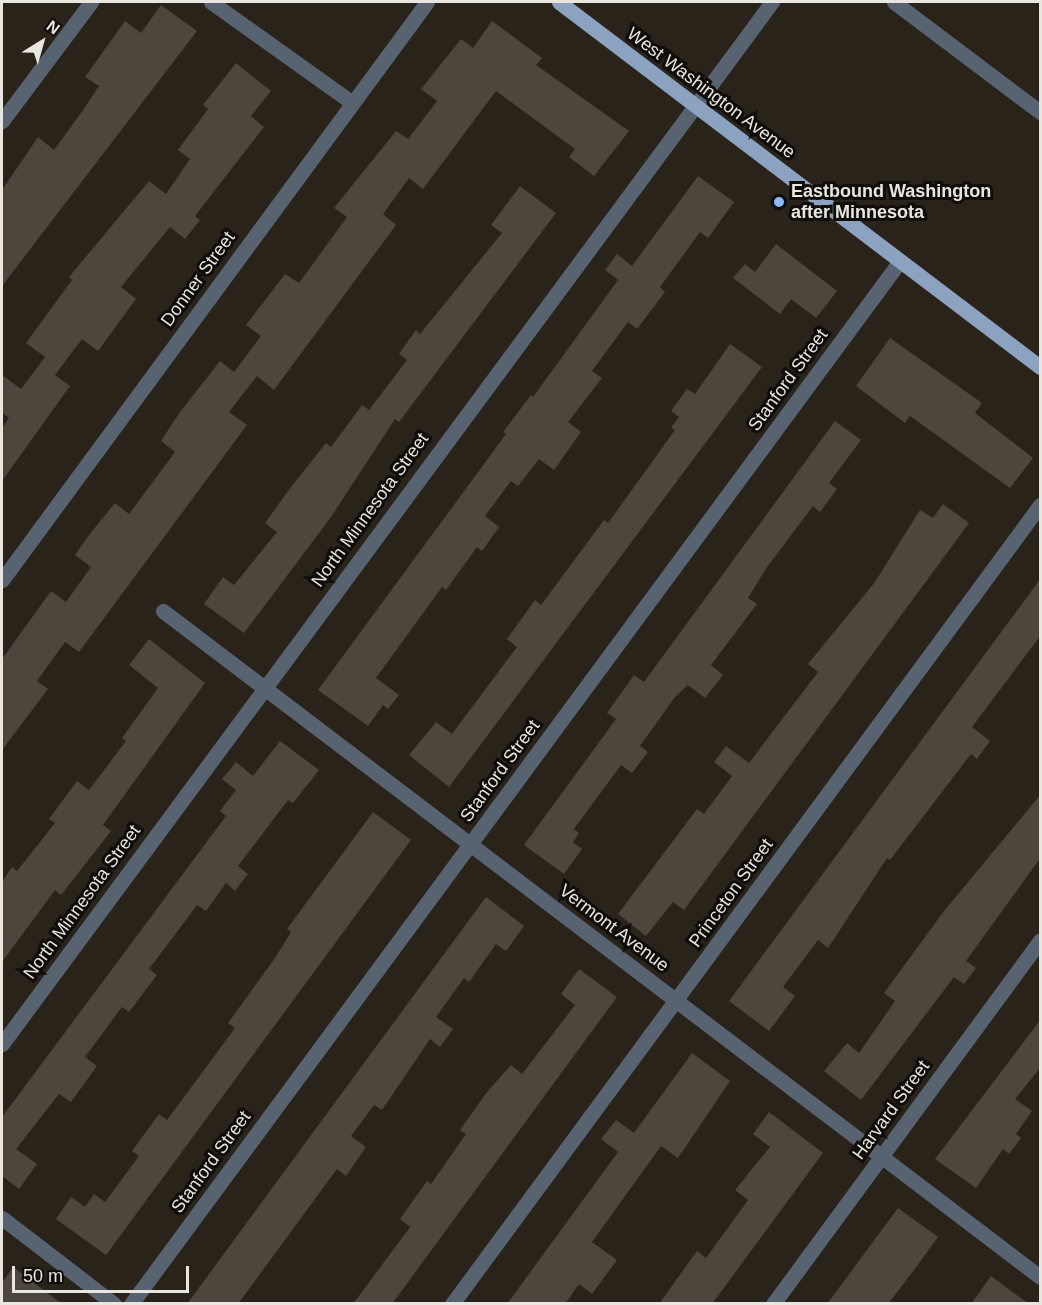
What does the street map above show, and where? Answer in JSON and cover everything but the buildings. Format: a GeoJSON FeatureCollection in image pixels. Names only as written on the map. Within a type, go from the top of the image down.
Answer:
{"type":"FeatureCollection","features":[{"type":"Feature","properties":{"kind":"main road","name":"West Washington Avenue"},"geometry":{"type":"LineString","coordinates":[[559,2],[1041,367]]}},
{"type":"Feature","properties":{"kind":"street"},"geometry":{"type":"LineString","coordinates":[[2,121],[91,2]]}},
{"type":"Feature","properties":{"kind":"street"},"geometry":{"type":"LineString","coordinates":[[211,2],[351,102]]}},
{"type":"Feature","properties":{"kind":"street","name":"Donner Street"},"geometry":{"type":"LineString","coordinates":[[2,580],[351,102],[428,2]]}},
{"type":"Feature","properties":{"kind":"street","name":"North Minnesota Street"},"geometry":{"type":"LineString","coordinates":[[2,1044],[772,2]]}},
{"type":"Feature","properties":{"kind":"street"},"geometry":{"type":"LineString","coordinates":[[894,2],[1041,112]]}},
{"type":"Feature","properties":{"kind":"street","name":"Stanford Street"},"geometry":{"type":"LineString","coordinates":[[131,1304],[900,261]]}},
{"type":"Feature","properties":{"kind":"street","name":"Princeton Street"},"geometry":{"type":"LineString","coordinates":[[452,1304],[1041,505]]}},
{"type":"Feature","properties":{"kind":"street","name":"Vermont Avenue"},"geometry":{"type":"LineString","coordinates":[[163,611],[1041,1277]]}},
{"type":"Feature","properties":{"kind":"street","name":"Harvard Street"},"geometry":{"type":"LineString","coordinates":[[773,1304],[1041,941]]}},
{"type":"Feature","properties":{"kind":"street"},"geometry":{"type":"LineString","coordinates":[[2,1218],[114,1304]]}},
{"type":"Feature","properties":{"kind":"place","name":"Eastbound Washington after Minnesota"},"geometry":{"type":"Point","coordinates":[779,202]}}]}
